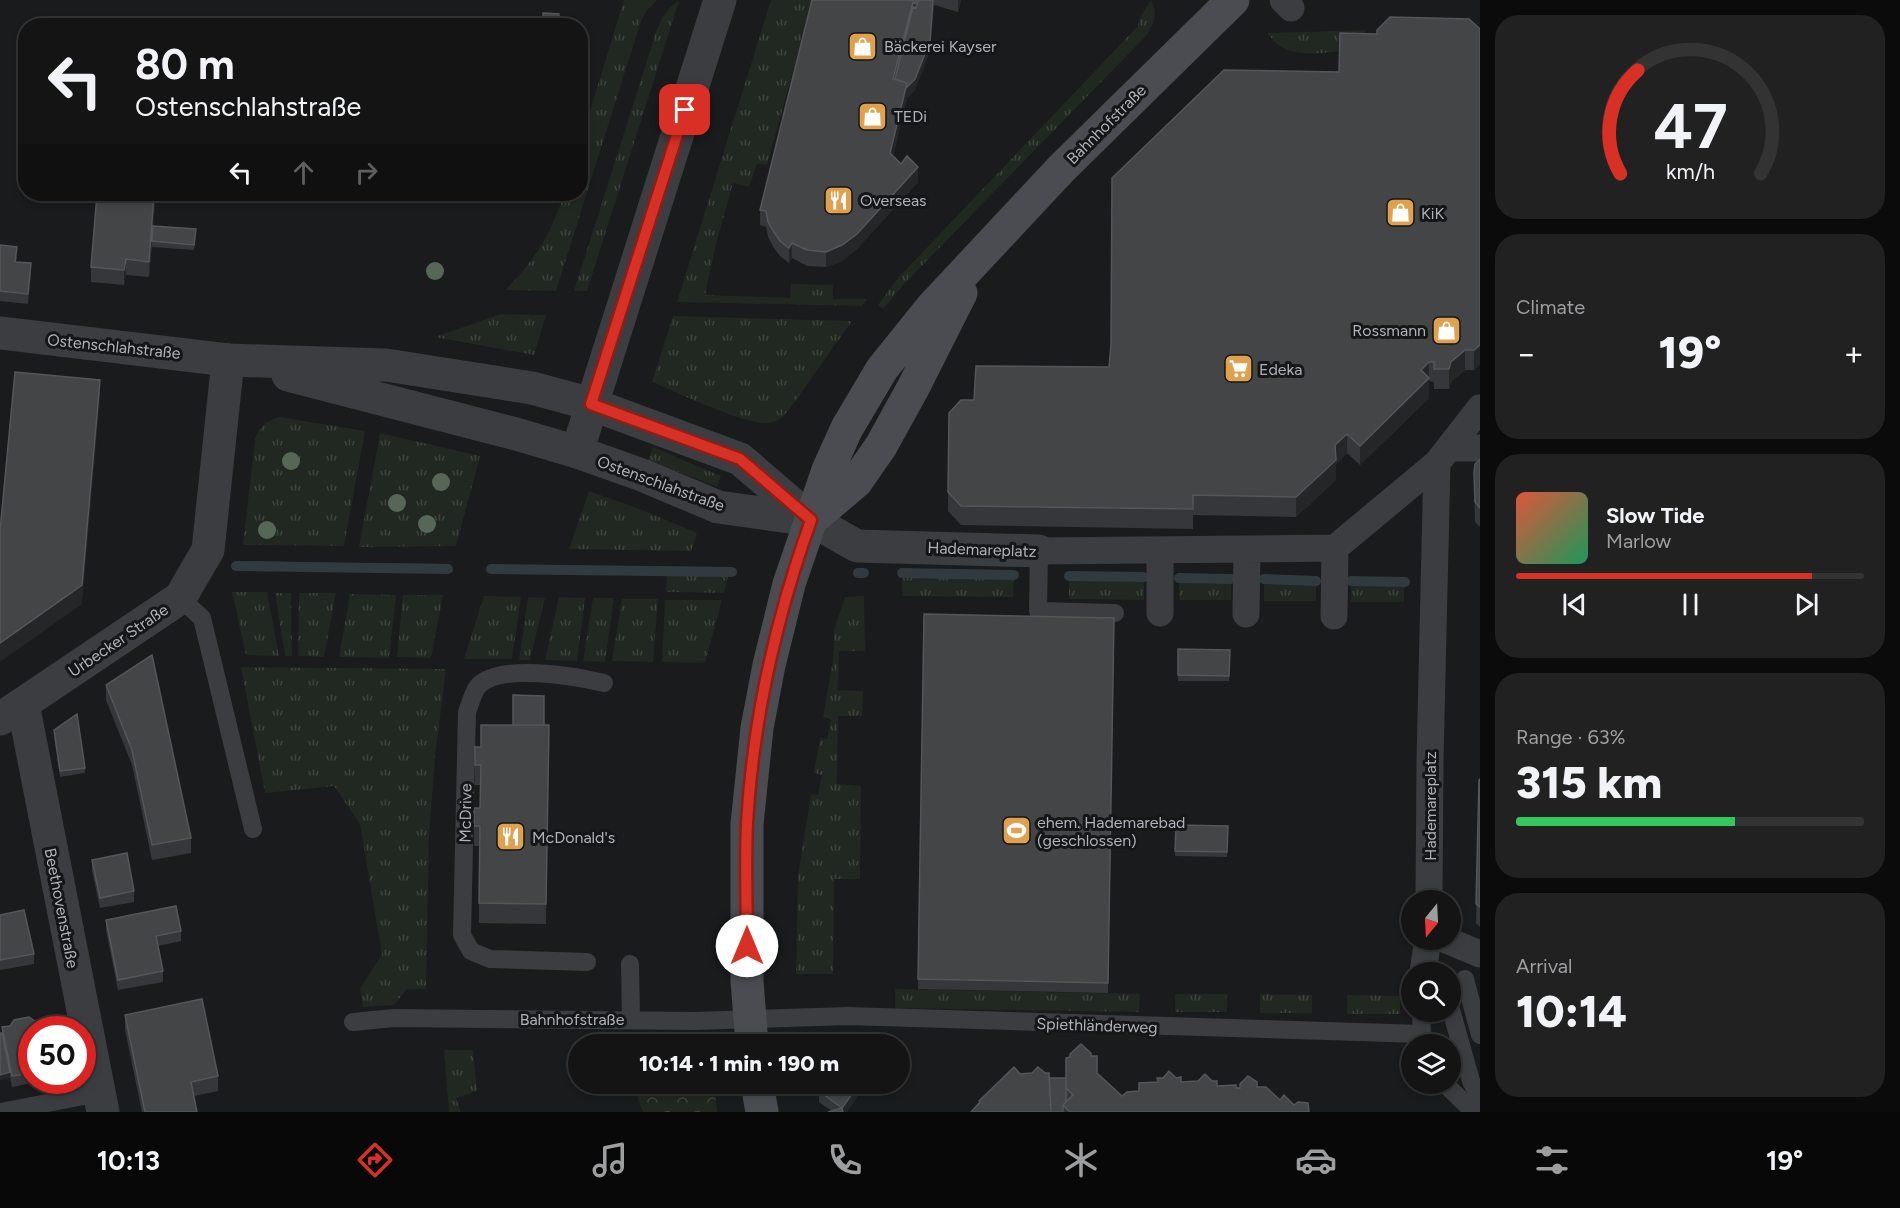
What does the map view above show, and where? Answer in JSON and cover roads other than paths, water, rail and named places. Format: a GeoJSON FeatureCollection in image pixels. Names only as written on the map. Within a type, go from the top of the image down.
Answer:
{"type":"FeatureCollection","features":[{"type":"Feature","properties":{"kind":"main road","name":"Bahnhofstraße"},"geometry":{"type":"LineString","coordinates":[[751,1032],[747,981],[747,824],[756,737],[769,665],[786,596],[828,470],[847,428],[882,369],[931,308],[1068,162],[1233,0]]}},
{"type":"Feature","properties":{"kind":"main road"},"geometry":{"type":"LineString","coordinates":[[759,1094],[762,1112]]}},
{"type":"Feature","properties":{"kind":"street"},"geometry":{"type":"LineString","coordinates":[[576,452],[720,0]]}},
{"type":"Feature","properties":{"kind":"street","name":"Ostenschlahstraße"},"geometry":{"type":"LineString","coordinates":[[0,333],[228,360],[386,365],[532,388],[591,404],[740,459],[811,520]]}},
{"type":"Feature","properties":{"kind":"street","name":"Ostenschlahstraße"},"geometry":{"type":"LineString","coordinates":[[228,360],[506,431],[642,475],[718,507],[811,520]]}},
{"type":"Feature","properties":{"kind":"street","name":"Urbecker Straße"},"geometry":{"type":"LineString","coordinates":[[11,711],[180,598],[208,550],[228,360]]}},
{"type":"Feature","properties":{"kind":"street"},"geometry":{"type":"LineString","coordinates":[[1334,616],[1335,548],[1443,455],[1480,408]]}},
{"type":"Feature","properties":{"kind":"street"},"geometry":{"type":"LineString","coordinates":[[1443,455],[1480,448]]}},
{"type":"Feature","properties":{"kind":"street","name":"Hademareplatz"},"geometry":{"type":"LineString","coordinates":[[1429,890],[1420,713],[1443,455]]}},
{"type":"Feature","properties":{"kind":"street","name":"Hademareplatz"},"geometry":{"type":"LineString","coordinates":[[811,520],[857,546],[1039,551],[1335,548]]}},
{"type":"Feature","properties":{"kind":"street"},"geometry":{"type":"LineString","coordinates":[[1246,614],[1247,550]]}},
{"type":"Feature","properties":{"kind":"street"},"geometry":{"type":"LineString","coordinates":[[1160,551],[1160,613]]}},
{"type":"Feature","properties":{"kind":"street","name":"Beethovenstraße"},"geometry":{"type":"LineString","coordinates":[[11,711],[101,1103]]}},
{"type":"Feature","properties":{"kind":"street"},"geometry":{"type":"LineString","coordinates":[[1461,946],[1480,954]]}},
{"type":"Feature","properties":{"kind":"lane"},"geometry":{"type":"LineString","coordinates":[[1039,551],[1038,611],[1115,613]]}},
{"type":"Feature","properties":{"kind":"lane"},"geometry":{"type":"LineString","coordinates":[[180,598],[202,618],[253,829]]}},
{"type":"Feature","properties":{"kind":"lane","name":"McDrive"},"geometry":{"type":"LineString","coordinates":[[587,962],[490,960],[471,951],[462,935],[467,712],[477,687],[499,674],[566,675],[604,683]]}},
{"type":"Feature","properties":{"kind":"lane"},"geometry":{"type":"LineString","coordinates":[[630,964],[631,1019]]}},
{"type":"Feature","properties":{"kind":"lane"},"geometry":{"type":"LineString","coordinates":[[1465,979],[1480,1035]]}},
{"type":"Feature","properties":{"kind":"lane","name":"Spiethländerweg"},"geometry":{"type":"LineString","coordinates":[[751,1032],[848,1016],[1401,1038]]}},
{"type":"Feature","properties":{"kind":"lane","name":"Bahnhofstraße"},"geometry":{"type":"LineString","coordinates":[[352,1022],[394,1018],[631,1019],[695,1021],[751,1032]]}},
{"type":"Feature","properties":{"kind":"lane"},"geometry":{"type":"LineString","coordinates":[[1454,1022],[1471,1081],[1480,1098]]}},
{"type":"Feature","properties":{"kind":"lane"},"geometry":{"type":"LineString","coordinates":[[1455,1094],[1474,1112]]}},
{"type":"Feature","properties":{"kind":"lane"},"geometry":{"type":"LineString","coordinates":[[1,1112],[101,1103]]}},
{"type":"Feature","properties":{"kind":"waterway"},"geometry":{"type":"LineString","coordinates":[[236,566],[448,569]]}},
{"type":"Feature","properties":{"kind":"waterway"},"geometry":{"type":"LineString","coordinates":[[491,569],[732,572]]}},
{"type":"Feature","properties":{"kind":"waterway"},"geometry":{"type":"LineString","coordinates":[[858,573],[864,573]]}},
{"type":"Feature","properties":{"kind":"waterway"},"geometry":{"type":"LineString","coordinates":[[902,573],[1014,575]]}},
{"type":"Feature","properties":{"kind":"waterway"},"geometry":{"type":"LineString","coordinates":[[1069,576],[1144,577]]}},
{"type":"Feature","properties":{"kind":"waterway"},"geometry":{"type":"LineString","coordinates":[[1179,578],[1231,579]]}},
{"type":"Feature","properties":{"kind":"waterway"},"geometry":{"type":"LineString","coordinates":[[1264,579],[1316,581]]}},
{"type":"Feature","properties":{"kind":"waterway"},"geometry":{"type":"LineString","coordinates":[[1351,581],[1405,582]]}},
{"type":"Feature","properties":{"kind":"place","name":"Bäckerei Kayser"},"geometry":{"type":"Point","coordinates":[863,46]}},
{"type":"Feature","properties":{"kind":"place","name":"TEDi"},"geometry":{"type":"Point","coordinates":[873,116]}},
{"type":"Feature","properties":{"kind":"place","name":"Overseas"},"geometry":{"type":"Point","coordinates":[839,200]}},
{"type":"Feature","properties":{"kind":"place","name":"KiK"},"geometry":{"type":"Point","coordinates":[1400,213]}},
{"type":"Feature","properties":{"kind":"place","name":"Rossmann"},"geometry":{"type":"Point","coordinates":[1447,330]}},
{"type":"Feature","properties":{"kind":"place","name":"Edeka"},"geometry":{"type":"Point","coordinates":[1238,369]}},
{"type":"Feature","properties":{"kind":"place","name":"ehem. Hademarebad (geschlossen)"},"geometry":{"type":"Point","coordinates":[1016,831]}},
{"type":"Feature","properties":{"kind":"place","name":"McDonald's"},"geometry":{"type":"Point","coordinates":[511,837]}}]}
